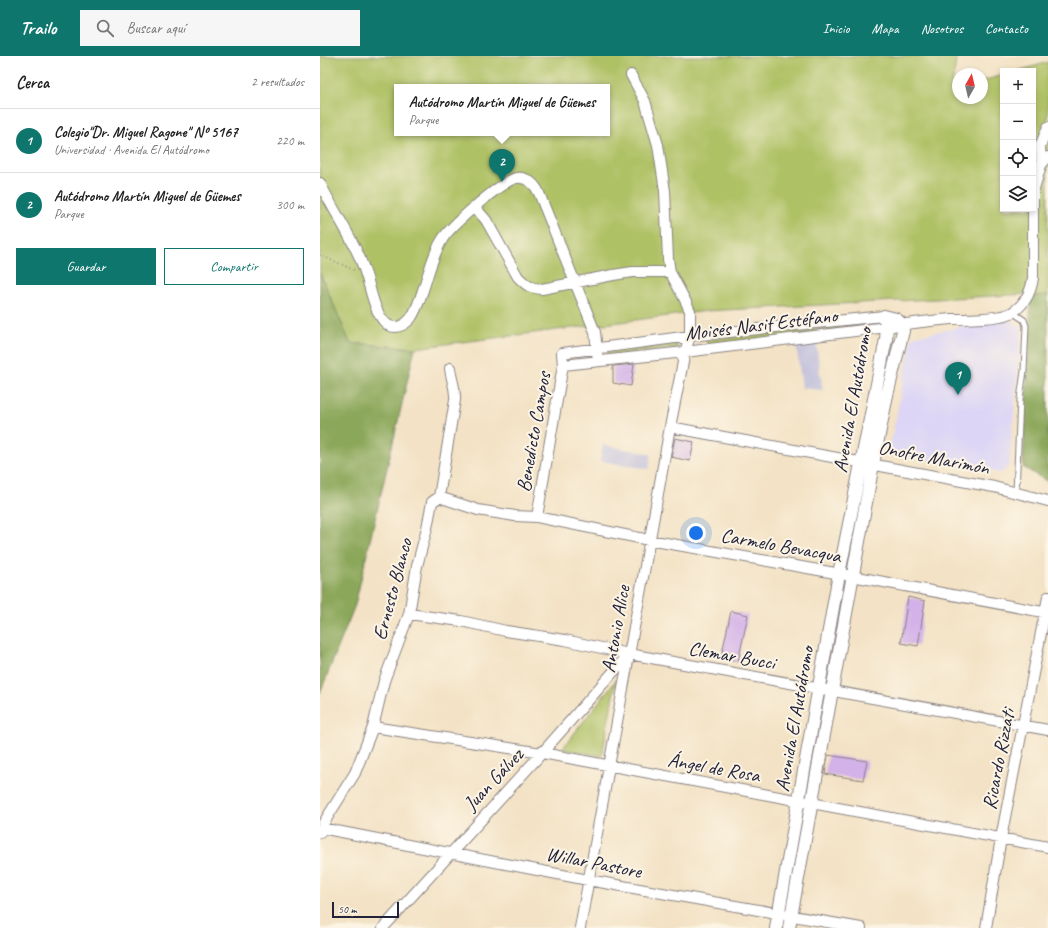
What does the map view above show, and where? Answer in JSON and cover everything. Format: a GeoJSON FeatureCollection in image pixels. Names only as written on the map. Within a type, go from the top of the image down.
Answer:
{"type":"FeatureCollection","features":[{"type":"Feature","properties":{"kind":"street"},"geometry":{"type":"LineString","coordinates":[[473,208],[486,220],[514,271],[525,284],[532,288],[542,289],[633,272],[670,272],[665,191],[658,145],[645,101],[631,75]]}},
{"type":"Feature","properties":{"kind":"street"},"geometry":{"type":"LineString","coordinates":[[902,324],[980,318],[1006,314],[1012,312],[1026,299],[1032,287],[1033,278],[1033,192],[1044,161],[1040,146],[1048,127]]}},
{"type":"Feature","properties":{"kind":"street"},"geometry":{"type":"LineString","coordinates":[[320,184],[354,244],[366,273],[380,318],[389,326],[394,327],[401,326],[412,317],[417,307],[437,249],[442,239],[458,221],[506,183],[516,178],[525,179],[532,182],[539,193],[595,332],[598,361]]}},
{"type":"Feature","properties":{"kind":"street","name":"Antonio Alice"},"geometry":{"type":"LineString","coordinates":[[580,928],[649,540],[685,352],[690,336],[690,311],[670,272]]}},
{"type":"Feature","properties":{"kind":"street","name":"Avenida El Autódromo"},"geometry":{"type":"LineString","coordinates":[[776,928],[839,574],[886,339],[885,322],[896,319],[902,324],[903,331],[887,395],[873,464],[789,928]]}},
{"type":"Feature","properties":{"kind":"street","name":"Moisés Nasif Estéfano"},"geometry":{"type":"LineString","coordinates":[[562,353],[690,336],[885,322]]}},
{"type":"Feature","properties":{"kind":"street","name":"Moisés Nasif Estéfano"},"geometry":{"type":"LineString","coordinates":[[563,365],[685,352],[885,322]]}},
{"type":"Feature","properties":{"kind":"street","name":"Benedicto Campos"},"geometry":{"type":"LineString","coordinates":[[537,518],[563,365],[562,353]]}},
{"type":"Feature","properties":{"kind":"street","name":"Ernesto Blanco"},"geometry":{"type":"LineString","coordinates":[[321,831],[355,772],[373,727],[384,681],[409,614],[417,566],[432,502],[439,496],[455,400],[455,394],[450,376],[450,368]]}},
{"type":"Feature","properties":{"kind":"street","name":"Onofre Marimón"},"geometry":{"type":"LineString","coordinates":[[670,427],[994,487],[1048,501]]}},
{"type":"Feature","properties":{"kind":"street","name":"Carmelo Bevacqua"},"geometry":{"type":"LineString","coordinates":[[439,496],[478,510],[537,518],[1046,613]]}},
{"type":"Feature","properties":{"kind":"street","name":"Ricardo Rizzati"},"geometry":{"type":"LineString","coordinates":[[986,928],[1001,838],[1048,598]]}},
{"type":"Feature","properties":{"kind":"street","name":"Clemar Bucci"},"geometry":{"type":"LineString","coordinates":[[409,614],[558,638],[629,654],[1048,730]]}},
{"type":"Feature","properties":{"kind":"street","name":"Juan Gálvez"},"geometry":{"type":"LineString","coordinates":[[383,928],[542,753],[629,654]]}},
{"type":"Feature","properties":{"kind":"street","name":"Ángel de Rosa"},"geometry":{"type":"LineString","coordinates":[[373,727],[542,753],[1048,847]]}},
{"type":"Feature","properties":{"kind":"street","name":"Willar Pastore"},"geometry":{"type":"LineString","coordinates":[[321,831],[861,928]]}},
{"type":"Feature","properties":{"kind":"lane"},"geometry":{"type":"LineString","coordinates":[[1012,312],[1024,320],[1026,326],[1024,371],[1020,399],[1016,492]]}},
{"type":"Feature","properties":{"kind":"path"},"geometry":{"type":"LineString","coordinates":[[320,255],[350,269],[366,273]]}},
{"type":"Feature","properties":{"kind":"shaded area"},"geometry":{"type":"Polygon","coordinates":[[[1005,318],[1022,327],[1009,465],[1002,473],[889,453],[912,337],[1005,318]]]}},
{"type":"Feature","properties":{"kind":"shaded area"},"geometry":{"type":"Polygon","coordinates":[[[816,341],[823,390],[802,388],[796,343],[816,341]]]}},
{"type":"Feature","properties":{"kind":"shaded area"},"geometry":{"type":"Polygon","coordinates":[[[603,445],[651,454],[649,469],[600,461],[603,445]]]}},
{"type":"Feature","properties":{"kind":"green space"},"geometry":{"type":"Polygon","coordinates":[[[320,56],[957,56],[955,68],[952,68],[952,104],[988,104],[988,79],[1000,76],[1000,212],[1036,212],[1036,68],[1028,68],[1048,62],[1048,295],[1035,296],[1031,294],[707,311],[415,348],[350,343],[320,273],[320,56]]]}},
{"type":"Feature","properties":{"kind":"green space"},"geometry":{"type":"Polygon","coordinates":[[[320,273],[350,343],[415,348],[355,605],[320,693],[320,273]]]}},
{"type":"Feature","properties":{"kind":"green space"},"geometry":{"type":"Polygon","coordinates":[[[1031,294],[1035,296],[1048,295],[1048,482],[1023,467],[1031,294]]]}},
{"type":"Feature","properties":{"kind":"green space"},"geometry":{"type":"Polygon","coordinates":[[[880,322],[881,327],[707,345],[706,340],[880,322]]]}},
{"type":"Feature","properties":{"kind":"green space"},"geometry":{"type":"Polygon","coordinates":[[[677,344],[677,348],[607,356],[607,352],[677,344]]]}},
{"type":"Feature","properties":{"kind":"green space"},"geometry":{"type":"Polygon","coordinates":[[[616,680],[602,756],[562,749],[616,680]]]}},
{"type":"Feature","properties":{"kind":"building"},"geometry":{"type":"Polygon","coordinates":[[[634,364],[631,386],[613,383],[613,366],[634,364]]]}},
{"type":"Feature","properties":{"kind":"building"},"geometry":{"type":"Polygon","coordinates":[[[675,438],[694,442],[690,461],[671,457],[675,438]]]}},
{"type":"Feature","properties":{"kind":"building"},"geometry":{"type":"Polygon","coordinates":[[[908,597],[925,601],[918,646],[901,643],[908,597]]]}},
{"type":"Feature","properties":{"kind":"building"},"geometry":{"type":"Polygon","coordinates":[[[731,611],[748,615],[738,662],[721,658],[731,611]]]}},
{"type":"Feature","properties":{"kind":"building"},"geometry":{"type":"Polygon","coordinates":[[[828,755],[867,761],[863,780],[825,774],[828,755]]]}},
{"type":"Feature","properties":{"kind":"place","name":"Autódromo Martín Miguel de Güemes"},"geometry":{"type":"Point","coordinates":[502,182]}},
{"type":"Feature","properties":{"kind":"place","name":"Colegio\"Dr. Miguel Ragone\" Nº 5167"},"geometry":{"type":"Point","coordinates":[958,395]}}]}
